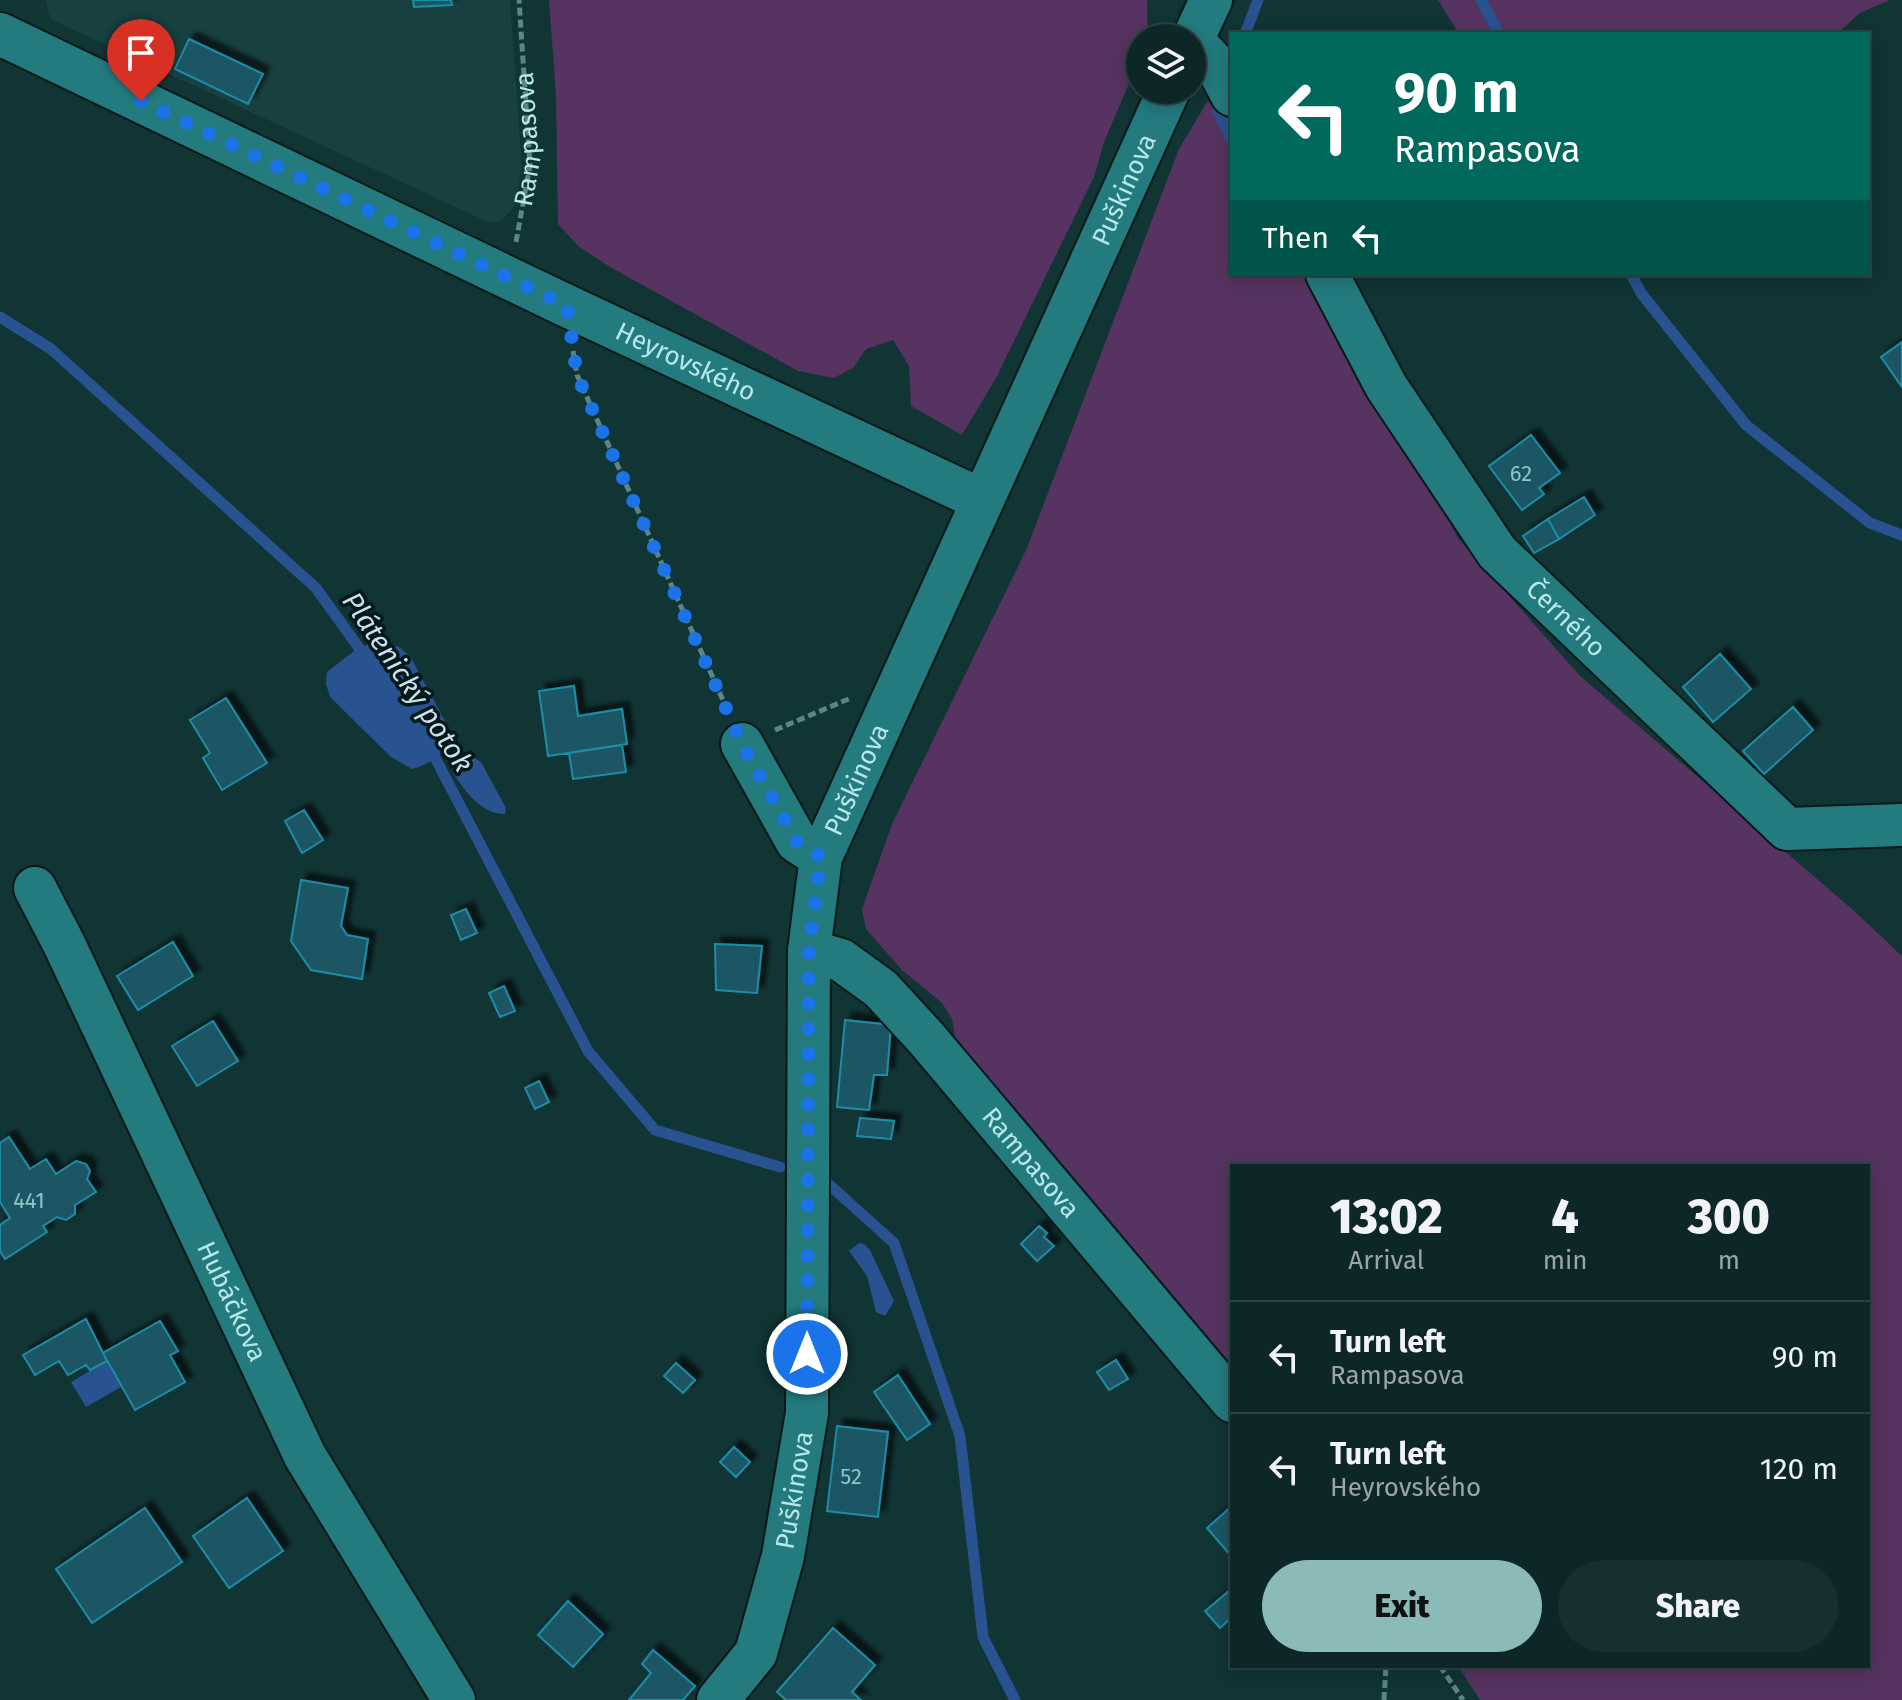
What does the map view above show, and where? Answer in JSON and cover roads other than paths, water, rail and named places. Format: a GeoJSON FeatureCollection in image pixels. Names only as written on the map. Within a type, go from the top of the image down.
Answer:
{"type":"FeatureCollection","features":[{"type":"Feature","properties":{"kind":"street"},"geometry":{"type":"LineString","coordinates":[[1200,24],[1211,0]]}},
{"type":"Feature","properties":{"kind":"street","name":"Heyrovského"},"geometry":{"type":"LineString","coordinates":[[0,34],[567,306],[982,500]]}},
{"type":"Feature","properties":{"kind":"street"},"geometry":{"type":"LineString","coordinates":[[1206,55],[1216,65],[1230,91]]}},
{"type":"Feature","properties":{"kind":"street","name":"Puškinova"},"geometry":{"type":"LineString","coordinates":[[718,1700],[756,1653],[783,1556],[807,1413],[809,951],[821,857],[1163,104]]}},
{"type":"Feature","properties":{"kind":"street","name":"Černého"},"geometry":{"type":"LineString","coordinates":[[1328,276],[1386,386],[1497,552],[1787,829],[1902,825]]}},
{"type":"Feature","properties":{"kind":"street"},"geometry":{"type":"LineString","coordinates":[[742,744],[797,842],[821,857]]}},
{"type":"Feature","properties":{"kind":"street","name":"Hubáčkova"},"geometry":{"type":"LineString","coordinates":[[35,888],[305,1456],[454,1700]]}},
{"type":"Feature","properties":{"kind":"street","name":"Rampasova"},"geometry":{"type":"LineString","coordinates":[[809,951],[841,960],[881,989],[926,1038],[1230,1399]]}},
{"type":"Feature","properties":{"kind":"water"},"geometry":{"type":"Polygon","coordinates":[[[375,641],[399,647],[410,656],[453,736],[441,753],[419,767],[412,769],[391,757],[330,697],[326,684],[327,672],[354,651],[375,641]]]}},
{"type":"Feature","properties":{"kind":"water"},"geometry":{"type":"Polygon","coordinates":[[[473,757],[481,762],[506,808],[505,814],[481,806],[453,773],[452,767],[456,762],[473,757]]]}},
{"type":"Feature","properties":{"kind":"water"},"geometry":{"type":"Polygon","coordinates":[[[859,1243],[870,1250],[894,1301],[885,1316],[876,1312],[867,1276],[849,1251],[859,1243]]]}},
{"type":"Feature","properties":{"kind":"water"},"geometry":{"type":"Polygon","coordinates":[[[107,1361],[121,1387],[86,1407],[71,1382],[107,1361]]]}},
{"type":"Feature","properties":{"kind":"waterway"},"geometry":{"type":"LineString","coordinates":[[1246,32],[1258,0]]}},
{"type":"Feature","properties":{"kind":"waterway"},"geometry":{"type":"LineString","coordinates":[[1481,0],[1498,32]]}},
{"type":"Feature","properties":{"kind":"waterway"},"geometry":{"type":"LineString","coordinates":[[1218,112],[1230,137]]}},
{"type":"Feature","properties":{"kind":"waterway"},"geometry":{"type":"LineString","coordinates":[[1632,276],[1641,293],[1746,425],[1870,523],[1902,535]]}},
{"type":"Feature","properties":{"kind":"waterway","name":"Plátenický potok"},"geometry":{"type":"LineString","coordinates":[[0,317],[51,349],[316,588],[367,659]]}},
{"type":"Feature","properties":{"kind":"waterway","name":"Plátenický potok"},"geometry":{"type":"LineString","coordinates":[[430,748],[588,1051],[655,1130],[780,1167]]}},
{"type":"Feature","properties":{"kind":"waterway","name":"Plátenický potok"},"geometry":{"type":"LineString","coordinates":[[824,1180],[894,1243],[960,1436],[983,1637],[1015,1700]]}}]}
